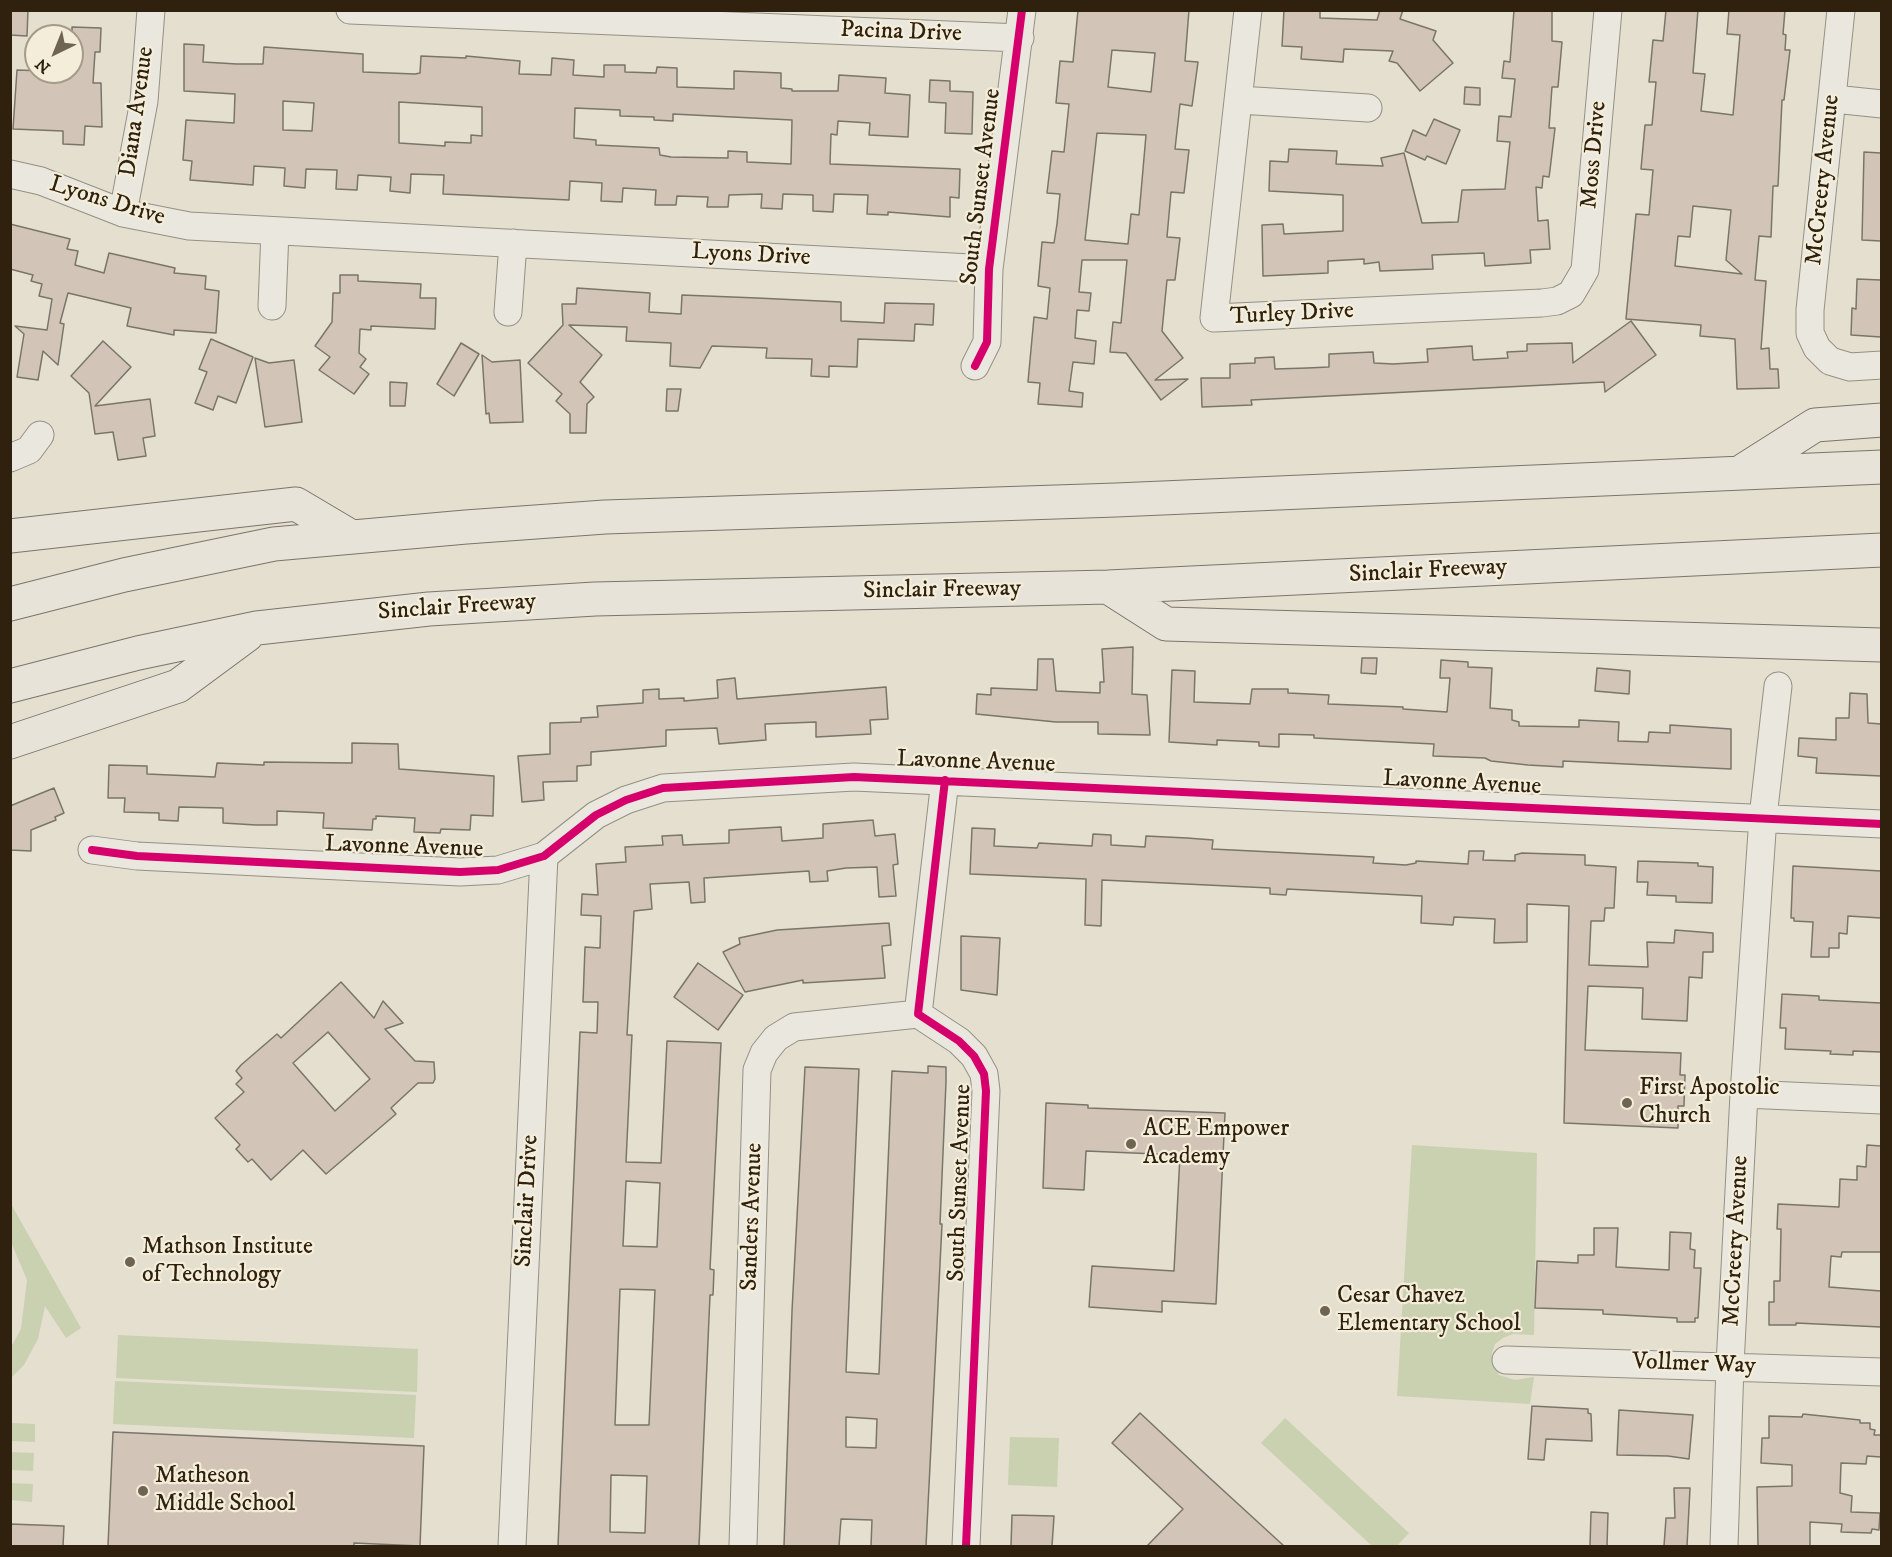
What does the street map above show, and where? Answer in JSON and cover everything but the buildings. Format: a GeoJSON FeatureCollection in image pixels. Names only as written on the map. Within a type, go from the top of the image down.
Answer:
{"type":"FeatureCollection","features":[{"type":"Feature","properties":{"kind":"highway"},"geometry":{"type":"LineString","coordinates":[[1742,471],[1815,425],[1881,420]]}},
{"type":"Feature","properties":{"kind":"highway"},"geometry":{"type":"LineString","coordinates":[[10,604],[197,558],[274,544],[605,517],[1116,501],[1742,471],[1881,467]]}},
{"type":"Feature","properties":{"kind":"highway"},"geometry":{"type":"LineString","coordinates":[[10,536],[296,504],[350,536]]}},
{"type":"Feature","properties":{"kind":"highway","name":"Sinclair Freeway"},"geometry":{"type":"LineString","coordinates":[[10,686],[138,653],[256,628],[407,611],[595,599],[1108,587],[1881,550]]}},
{"type":"Feature","properties":{"kind":"highway"},"geometry":{"type":"LineString","coordinates":[[1108,587],[1166,624],[1881,645]]}},
{"type":"Feature","properties":{"kind":"highway"},"geometry":{"type":"LineString","coordinates":[[10,742],[178,686],[256,628]]}},
{"type":"Feature","properties":{"kind":"street","name":"Diana Avenue"},"geometry":{"type":"LineString","coordinates":[[123,213],[144,101],[151,10]]}},
{"type":"Feature","properties":{"kind":"street","name":"Pacina Drive"},"geometry":{"type":"LineString","coordinates":[[350,10],[1020,38]]}},
{"type":"Feature","properties":{"kind":"street","name":"South Sunset Avenue"},"geometry":{"type":"LineString","coordinates":[[975,366],[987,342],[990,268],[1022,10]]}},
{"type":"Feature","properties":{"kind":"street","name":"Turley Drive"},"geometry":{"type":"LineString","coordinates":[[1248,10],[1214,318],[1542,303],[1557,301],[1571,294]]}},
{"type":"Feature","properties":{"kind":"street","name":"Moss Drive"},"geometry":{"type":"LineString","coordinates":[[1571,294],[1580,284],[1586,270],[1608,10]]}},
{"type":"Feature","properties":{"kind":"street","name":"McCreery Avenue"},"geometry":{"type":"LineString","coordinates":[[1841,10],[1834,99],[1810,310],[1810,333],[1817,348],[1830,361],[1850,367],[1881,365]]}},
{"type":"Feature","properties":{"kind":"street"},"geometry":{"type":"LineString","coordinates":[[1834,99],[1881,104]]}},
{"type":"Feature","properties":{"kind":"street"},"geometry":{"type":"LineString","coordinates":[[1239,100],[1368,108]]}},
{"type":"Feature","properties":{"kind":"street","name":"Lyons Drive"},"geometry":{"type":"LineString","coordinates":[[10,174],[41,181],[123,213],[189,226],[990,268]]}},
{"type":"Feature","properties":{"kind":"street"},"geometry":{"type":"LineString","coordinates":[[272,306],[275,231]]}},
{"type":"Feature","properties":{"kind":"street"},"geometry":{"type":"LineString","coordinates":[[508,312],[513,243]]}},
{"type":"Feature","properties":{"kind":"street"},"geometry":{"type":"LineString","coordinates":[[10,458],[30,450],[40,435]]}},
{"type":"Feature","properties":{"kind":"street","name":"McCreery Avenue"},"geometry":{"type":"LineString","coordinates":[[1724,1546],[1730,1365],[1744,1094],[1763,817],[1778,686]]}},
{"type":"Feature","properties":{"kind":"street","name":"Lavonne Avenue"},"geometry":{"type":"LineString","coordinates":[[92,850],[137,856],[460,872],[498,870],[543,856],[596,815],[626,800],[663,788],[854,777],[1881,824]]}},
{"type":"Feature","properties":{"kind":"street"},"geometry":{"type":"LineString","coordinates":[[918,1014],[945,780]]}},
{"type":"Feature","properties":{"kind":"street","name":"Sinclair Drive"},"geometry":{"type":"LineString","coordinates":[[512,1546],[543,856]]}},
{"type":"Feature","properties":{"kind":"street","name":"South Sunset Avenue"},"geometry":{"type":"LineString","coordinates":[[918,1014],[959,1041],[974,1056],[984,1074],[986,1091],[966,1546]]}},
{"type":"Feature","properties":{"kind":"street","name":"Sanders Avenue"},"geometry":{"type":"LineString","coordinates":[[743,1546],[758,1070],[764,1053],[776,1038],[794,1027],[918,1014]]}},
{"type":"Feature","properties":{"kind":"street"},"geometry":{"type":"LineString","coordinates":[[1744,1094],[1881,1100]]}},
{"type":"Feature","properties":{"kind":"street","name":"Vollmer Way"},"geometry":{"type":"LineString","coordinates":[[1506,1360],[1730,1365],[1881,1372]]}},
{"type":"Feature","properties":{"kind":"green space"},"geometry":{"type":"Polygon","coordinates":[[[1412,1145],[1537,1153],[1534,1335],[1513,1334],[1503,1338],[1495,1344],[1492,1353],[1494,1367],[1499,1375],[1515,1380],[1534,1377],[1530,1404],[1397,1396],[1412,1145]]]}},
{"type":"Feature","properties":{"kind":"green space"},"geometry":{"type":"Polygon","coordinates":[[[11,1204],[81,1328],[66,1338],[45,1306],[38,1339],[24,1365],[11,1378],[11,1347],[21,1329],[27,1280],[11,1242],[11,1204]]]}},
{"type":"Feature","properties":{"kind":"green space"},"geometry":{"type":"Polygon","coordinates":[[[118,1335],[418,1349],[417,1392],[116,1378],[118,1335]]]}},
{"type":"Feature","properties":{"kind":"green space"},"geometry":{"type":"Polygon","coordinates":[[[115,1381],[416,1395],[414,1438],[113,1424],[115,1381]]]}},
{"type":"Feature","properties":{"kind":"green space"},"geometry":{"type":"Polygon","coordinates":[[[1285,1418],[1409,1533],[1397,1546],[1372,1546],[1261,1443],[1285,1418]]]}},
{"type":"Feature","properties":{"kind":"green space"},"geometry":{"type":"Polygon","coordinates":[[[11,1423],[35,1424],[35,1442],[11,1441],[11,1423]]]}},
{"type":"Feature","properties":{"kind":"green space"},"geometry":{"type":"Polygon","coordinates":[[[1010,1437],[1059,1438],[1057,1487],[1008,1485],[1010,1437]]]}},
{"type":"Feature","properties":{"kind":"green space"},"geometry":{"type":"Polygon","coordinates":[[[10,1452],[34,1453],[33,1471],[11,1470],[10,1452]]]}},
{"type":"Feature","properties":{"kind":"green space"},"geometry":{"type":"Polygon","coordinates":[[[10,1483],[33,1484],[32,1502],[11,1500],[10,1483]]]}},
{"type":"Feature","properties":{"kind":"cycle path"},"geometry":{"type":"LineString","coordinates":[[975,366],[987,342],[989,269],[1022,10]]}},
{"type":"Feature","properties":{"kind":"cycle path"},"geometry":{"type":"LineString","coordinates":[[92,850],[137,856],[460,872],[498,870],[544,856],[596,815],[626,800],[663,788],[854,777],[1882,824]]}},
{"type":"Feature","properties":{"kind":"cycle path"},"geometry":{"type":"LineString","coordinates":[[945,780],[918,1014],[959,1041],[974,1056],[984,1074],[986,1091],[966,1546]]}},
{"type":"Feature","properties":{"kind":"place","name":"First Apostolic Church"},"geometry":{"type":"Point","coordinates":[1627,1103]}},
{"type":"Feature","properties":{"kind":"place","name":"ACE Empower Academy"},"geometry":{"type":"Point","coordinates":[1131,1144]}},
{"type":"Feature","properties":{"kind":"place","name":"Mathson Institute of Technology"},"geometry":{"type":"Point","coordinates":[130,1262]}},
{"type":"Feature","properties":{"kind":"place","name":"Cesar Chavez Elementary School"},"geometry":{"type":"Point","coordinates":[1325,1311]}},
{"type":"Feature","properties":{"kind":"place","name":"Matheson Middle School"},"geometry":{"type":"Point","coordinates":[143,1491]}}]}
